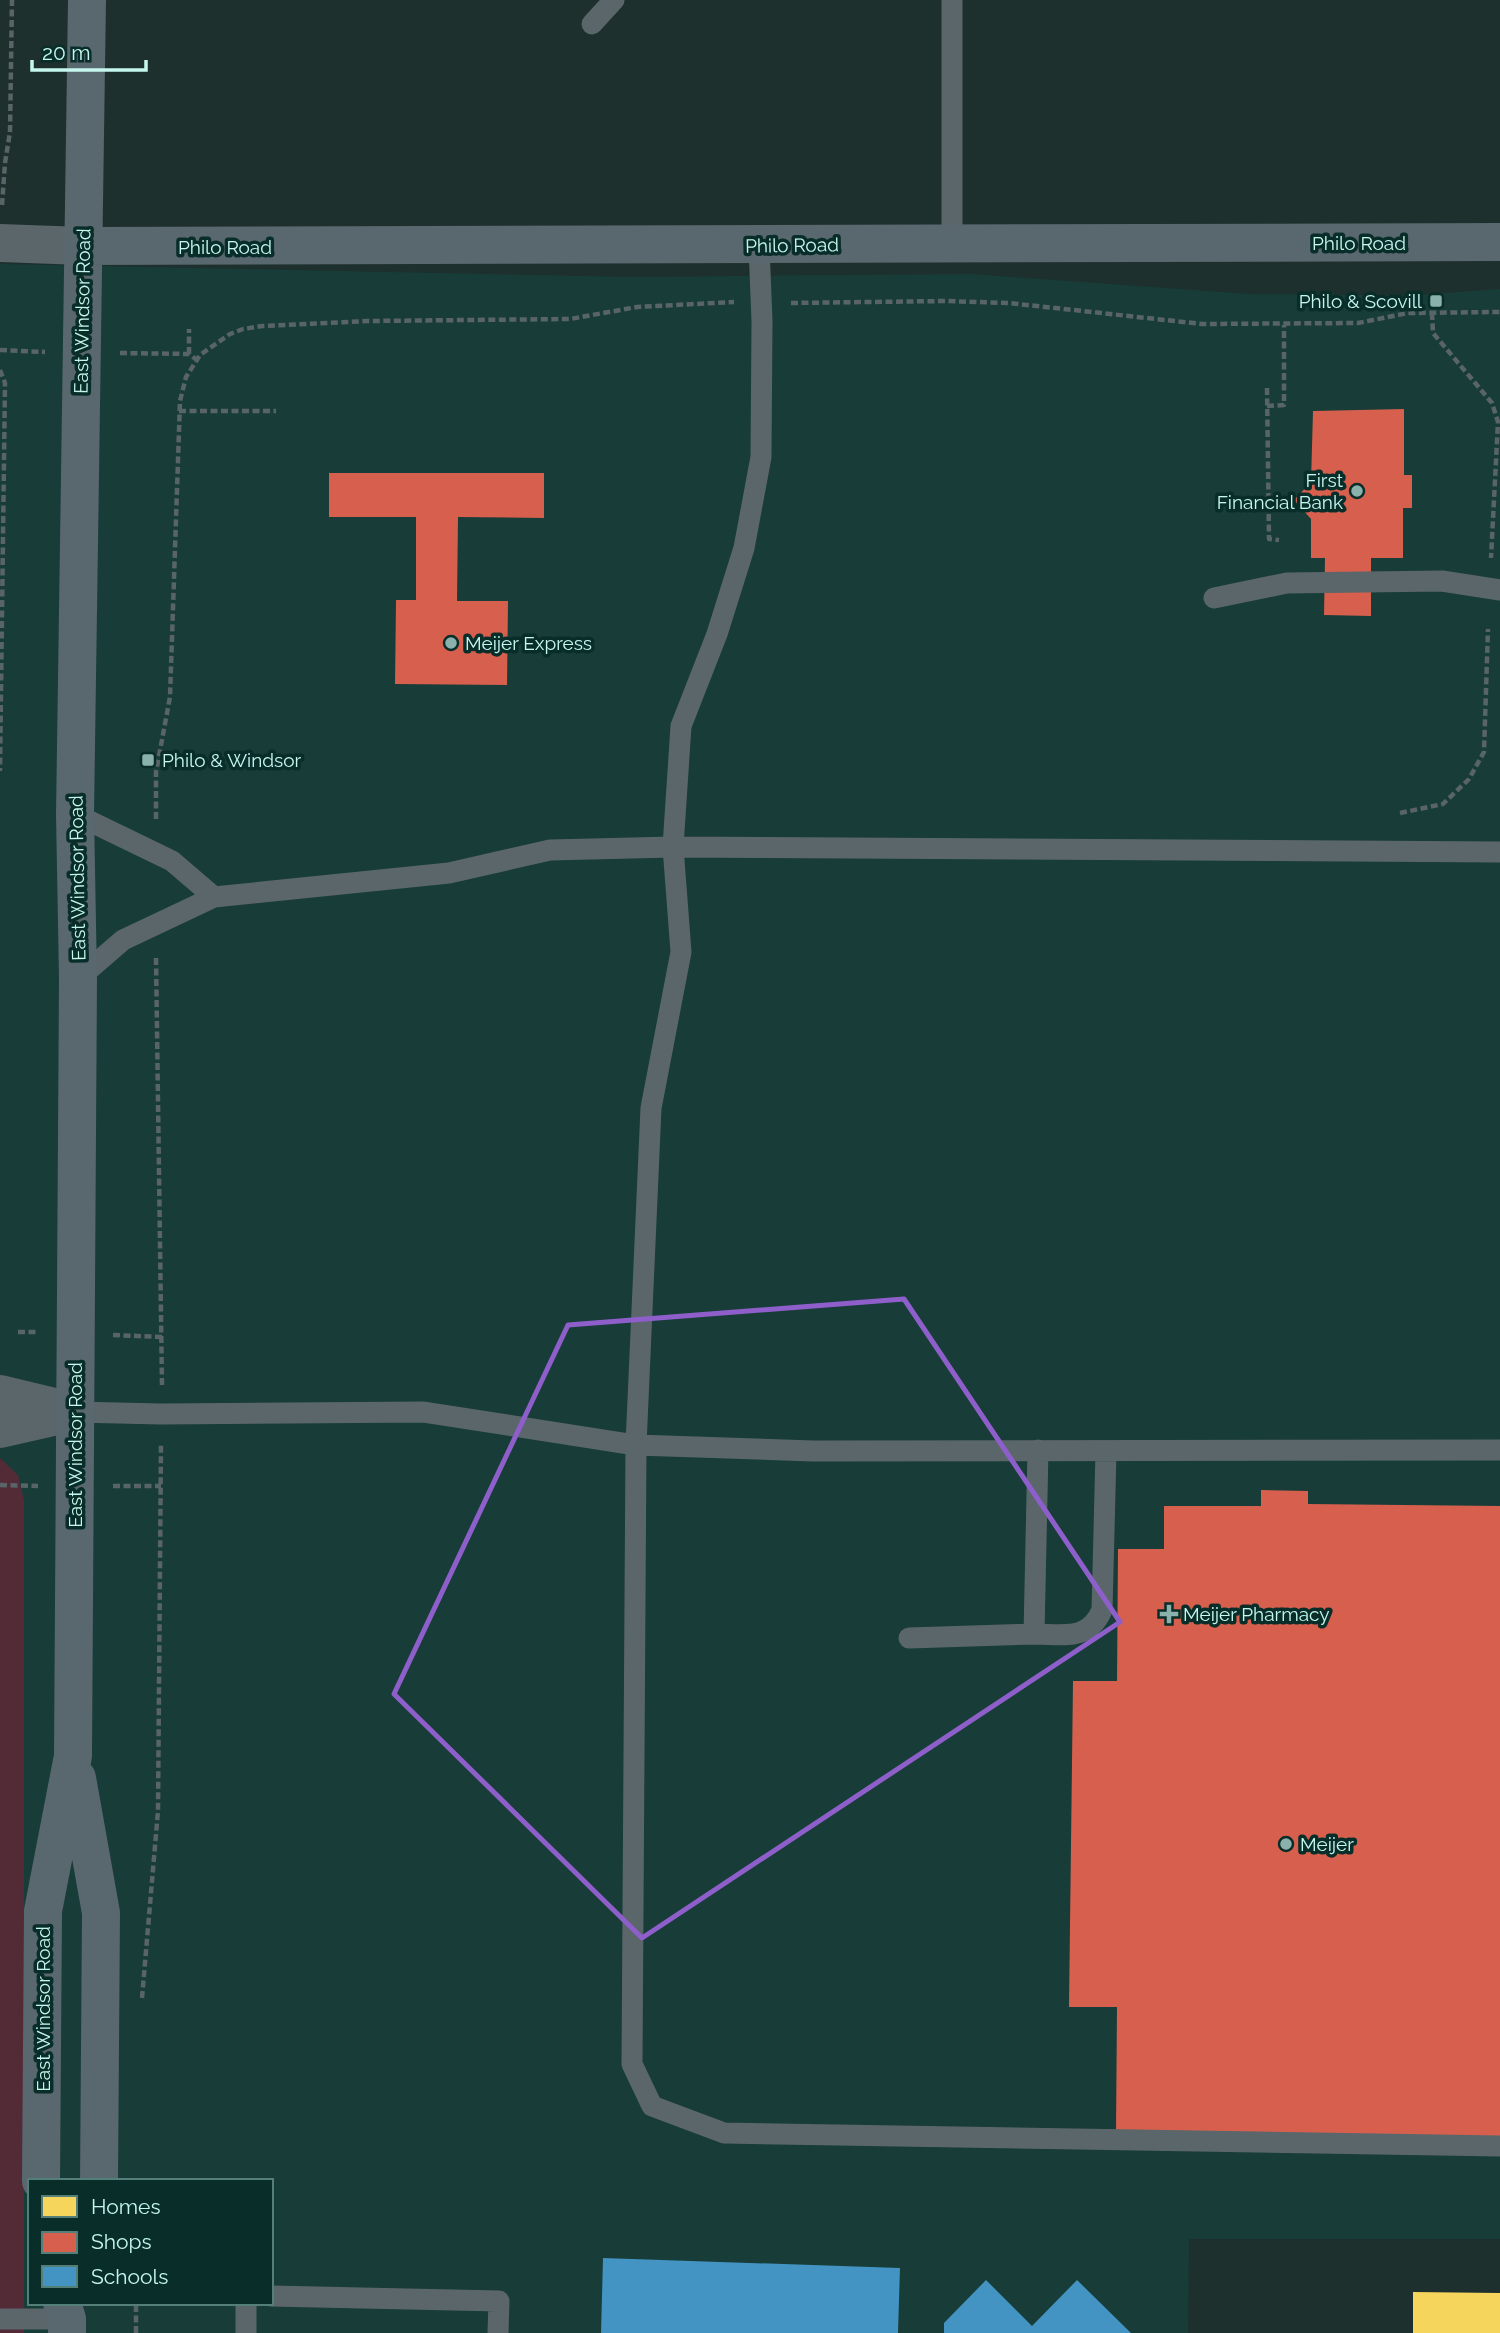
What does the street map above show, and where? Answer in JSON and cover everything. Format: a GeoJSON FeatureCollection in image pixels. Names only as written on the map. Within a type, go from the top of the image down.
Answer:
{"type":"FeatureCollection","features":[{"type":"Feature","properties":{"kind":"main road","name":"East Windsor Road"},"geometry":{"type":"LineString","coordinates":[[87,0],[75,814],[78,979],[73,1756],[101,1913],[99,2179]]}},
{"type":"Feature","properties":{"kind":"main road","name":"Philo Road"},"geometry":{"type":"LineString","coordinates":[[83,246],[1500,242]]}},
{"type":"Feature","properties":{"kind":"main road","name":"East Windsor Road"},"geometry":{"type":"LineString","coordinates":[[41,2179],[43,1910],[73,1756]]}},
{"type":"Feature","properties":{"kind":"street"},"geometry":{"type":"LineString","coordinates":[[0,243],[83,246]]}},
{"type":"Feature","properties":{"kind":"street"},"geometry":{"type":"LineString","coordinates":[[0,1394],[75,1412]]}},
{"type":"Feature","properties":{"kind":"street"},"geometry":{"type":"LineString","coordinates":[[0,1429],[75,1412]]}},
{"type":"Feature","properties":{"kind":"lane"},"geometry":{"type":"LineString","coordinates":[[592,24],[614,0]]}},
{"type":"Feature","properties":{"kind":"lane"},"geometry":{"type":"LineString","coordinates":[[952,243],[953,0]]}},
{"type":"Feature","properties":{"kind":"lane"},"geometry":{"type":"LineString","coordinates":[[759,246],[762,321],[761,457],[744,548],[717,634],[681,726],[673,847],[681,952],[652,1108],[636,1445],[632,2064],[652,2106],[724,2133],[1500,2146]]}},
{"type":"Feature","properties":{"kind":"lane"},"geometry":{"type":"LineString","coordinates":[[1214,598],[1287,583],[1442,581],[1500,590]]}},
{"type":"Feature","properties":{"kind":"lane"},"geometry":{"type":"LineString","coordinates":[[75,814],[172,861],[214,897]]}},
{"type":"Feature","properties":{"kind":"lane"},"geometry":{"type":"LineString","coordinates":[[78,979],[122,940],[214,897],[449,873],[550,850],[673,847],[1500,852]]}},
{"type":"Feature","properties":{"kind":"lane"},"geometry":{"type":"LineString","coordinates":[[75,1412],[424,1412],[636,1445],[813,1451],[1500,1450]]}},
{"type":"Feature","properties":{"kind":"lane"},"geometry":{"type":"LineString","coordinates":[[1034,1634],[1038,1450]]}},
{"type":"Feature","properties":{"kind":"lane"},"geometry":{"type":"LineString","coordinates":[[909,1638],[1080,1634],[1096,1623],[1102,1610],[1106,1451]]}},
{"type":"Feature","properties":{"kind":"lane"},"geometry":{"type":"LineString","coordinates":[[273,2296],[499,2301],[498,2333]]}},
{"type":"Feature","properties":{"kind":"lane"},"geometry":{"type":"LineString","coordinates":[[246,2305],[246,2333]]}},
{"type":"Feature","properties":{"kind":"lane"},"geometry":{"type":"LineString","coordinates":[[0,2319],[67,2315]]}},
{"type":"Feature","properties":{"kind":"path"},"geometry":{"type":"LineString","coordinates":[[5,163],[10,132],[12,0]]}},
{"type":"Feature","properties":{"kind":"path"},"geometry":{"type":"LineString","coordinates":[[818,304],[945,301],[1009,303],[1202,324],[1284,325],[1358,323],[1408,313],[1500,312]]}},
{"type":"Feature","properties":{"kind":"path"},"geometry":{"type":"LineString","coordinates":[[156,818],[156,772],[170,697],[179,411],[186,377],[200,355],[230,334],[262,326],[368,321],[570,319],[636,307],[703,302]]}},
{"type":"Feature","properties":{"kind":"path"},"geometry":{"type":"LineString","coordinates":[[1432,313],[1433,333],[1492,403],[1496,413],[1498,422],[1492,558]]}},
{"type":"Feature","properties":{"kind":"path"},"geometry":{"type":"LineString","coordinates":[[1267,406],[1283,405],[1284,325]]}},
{"type":"Feature","properties":{"kind":"path"},"geometry":{"type":"LineString","coordinates":[[189,329],[189,354]]}},
{"type":"Feature","properties":{"kind":"path"},"geometry":{"type":"LineString","coordinates":[[0,350],[15,351]]}},
{"type":"Feature","properties":{"kind":"path"},"geometry":{"type":"LineString","coordinates":[[173,354],[189,354],[197,360]]}},
{"type":"Feature","properties":{"kind":"path"},"geometry":{"type":"LineString","coordinates":[[0,370],[5,383],[0,771]]}},
{"type":"Feature","properties":{"kind":"path"},"geometry":{"type":"LineString","coordinates":[[1268,388],[1269,539],[1279,540]]}},
{"type":"Feature","properties":{"kind":"path"},"geometry":{"type":"LineString","coordinates":[[179,411],[276,411]]}},
{"type":"Feature","properties":{"kind":"path"},"geometry":{"type":"LineString","coordinates":[[1400,813],[1443,804],[1469,779],[1484,752],[1488,629]]}},
{"type":"Feature","properties":{"kind":"path"},"geometry":{"type":"LineString","coordinates":[[156,951],[162,1367]]}},
{"type":"Feature","properties":{"kind":"path"},"geometry":{"type":"LineString","coordinates":[[136,1336],[162,1336]]}},
{"type":"Feature","properties":{"kind":"path"},"geometry":{"type":"LineString","coordinates":[[0,1485],[18,1486]]}},
{"type":"Feature","properties":{"kind":"path"},"geometry":{"type":"LineString","coordinates":[[141,2008],[158,1811],[162,1486]]}},
{"type":"Feature","properties":{"kind":"path"},"geometry":{"type":"LineString","coordinates":[[136,2305],[136,2333]]}},
{"type":"Feature","properties":{"kind":"highlighted area"},"geometry":{"type":"Polygon","coordinates":[[[904,1299],[1120,1622],[642,1938],[394,1694],[568,1325],[904,1299]]]}},
{"type":"Feature","properties":{"kind":"shaded area"},"geometry":{"type":"Polygon","coordinates":[[[0,264],[633,277],[971,274],[1248,294],[1417,295],[1500,289],[1500,2239],[1189,2239],[1188,2333],[0,2333],[0,264]]]}},
{"type":"Feature","properties":{"kind":"shaded area"},"geometry":{"type":"Polygon","coordinates":[[[0,1458],[18,1475],[24,1500],[24,2333],[0,2333],[0,1458]]]}},
{"type":"Feature","properties":{"kind":"building: Homes"},"geometry":{"type":"Polygon","coordinates":[[[1413,2292],[1500,2293],[1500,2333],[1413,2333],[1413,2292]]]}},
{"type":"Feature","properties":{"kind":"building: Shops","name":"First Financial Bank"},"geometry":{"type":"Polygon","coordinates":[[[1404,409],[1404,475],[1412,475],[1412,508],[1403,508],[1403,558],[1371,558],[1371,616],[1324,615],[1325,558],[1311,558],[1311,519],[1294,500],[1311,482],[1313,411],[1404,409]]]}},
{"type":"Feature","properties":{"kind":"building: Shops"},"geometry":{"type":"Polygon","coordinates":[[[329,473],[544,473],[544,518],[458,517],[457,601],[508,601],[507,685],[395,684],[396,600],[416,600],[416,517],[329,517],[329,473]]]}},
{"type":"Feature","properties":{"kind":"building: Shops","name":"Meijer"},"geometry":{"type":"Polygon","coordinates":[[[1261,1490],[1308,1491],[1308,1504],[1500,1506],[1500,2137],[1116,2133],[1117,2007],[1069,2007],[1073,1681],[1117,1681],[1118,1549],[1164,1549],[1164,1506],[1261,1506],[1261,1490]]]}},
{"type":"Feature","properties":{"kind":"building: Schools"},"geometry":{"type":"Polygon","coordinates":[[[603,2258],[900,2268],[898,2333],[601,2333],[603,2258]]]}},
{"type":"Feature","properties":{"kind":"building: Schools"},"geometry":{"type":"Polygon","coordinates":[[[986,2280],[1032,2326],[1077,2280],[1131,2333],[944,2333],[944,2323],[986,2280]]]}},
{"type":"Feature","properties":{"kind":"place","name":"Philo & Scovill"},"geometry":{"type":"Point","coordinates":[1436,301]}},
{"type":"Feature","properties":{"kind":"place","name":"First Financial Bank"},"geometry":{"type":"Point","coordinates":[1357,491]}},
{"type":"Feature","properties":{"kind":"place","name":"Meijer Express"},"geometry":{"type":"Point","coordinates":[451,643]}},
{"type":"Feature","properties":{"kind":"place","name":"Philo & Windsor"},"geometry":{"type":"Point","coordinates":[148,760]}},
{"type":"Feature","properties":{"kind":"place","name":"Meijer Pharmacy"},"geometry":{"type":"Point","coordinates":[1169,1614]}},
{"type":"Feature","properties":{"kind":"place","name":"Meijer"},"geometry":{"type":"Point","coordinates":[1286,1844]}}]}
